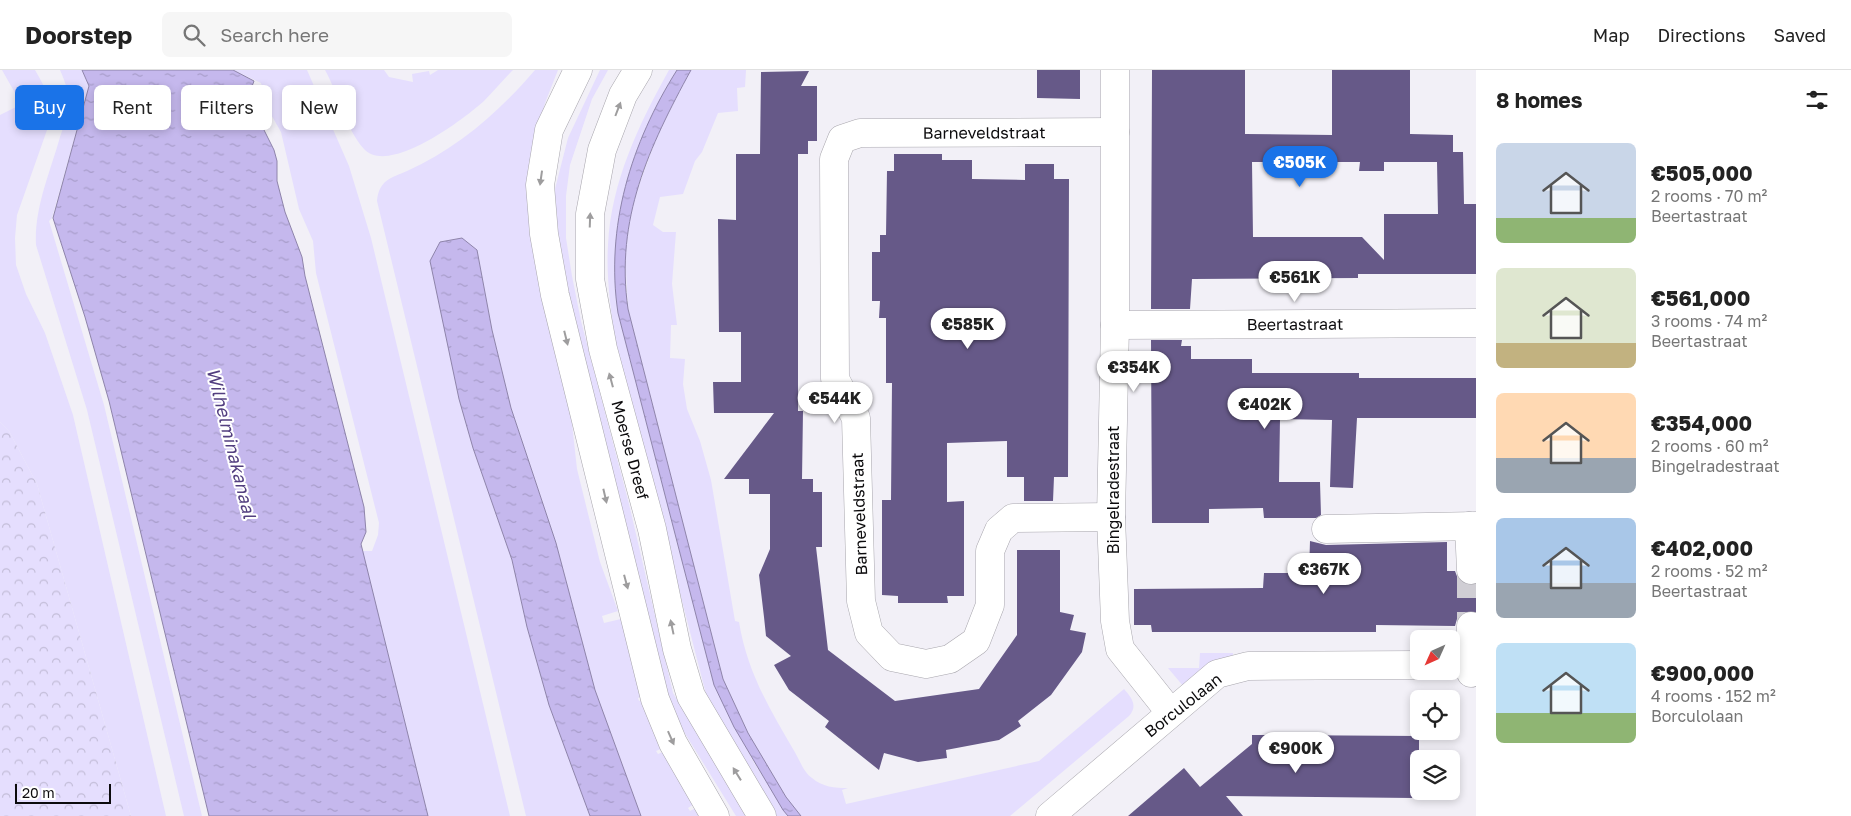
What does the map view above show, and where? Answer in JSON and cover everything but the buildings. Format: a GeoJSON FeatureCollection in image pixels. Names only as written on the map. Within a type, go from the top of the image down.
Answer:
{"type":"FeatureCollection","features":[{"type":"Feature","properties":{"kind":"street"},"geometry":{"type":"LineString","coordinates":[[578,70],[549,130],[540,185],[544,234],[553,287],[655,699],[673,743],[715,816]]}},
{"type":"Feature","properties":{"kind":"street","name":"Moerse Dreef"},"geometry":{"type":"LineString","coordinates":[[638,70],[623,95],[602,150],[590,214],[590,279],[603,349],[652,529],[677,649],[691,696],[762,816]]}},
{"type":"Feature","properties":{"kind":"street","name":"Bingelradestraat"},"geometry":{"type":"LineString","coordinates":[[1115,70],[1111,517],[1115,621],[1120,649],[1170,712]]}},
{"type":"Feature","properties":{"kind":"street","name":"Barneveldstraat"},"geometry":{"type":"LineString","coordinates":[[1111,517],[1013,518],[999,530],[990,551],[990,605],[976,641],[950,659],[926,664],[892,657],[869,633],[861,601],[856,418],[835,379],[834,159],[842,139],[860,133],[1115,132]]}},
{"type":"Feature","properties":{"kind":"street","name":"Beertastraat"},"geometry":{"type":"LineString","coordinates":[[1114,324],[1476,323]]}},
{"type":"Feature","properties":{"kind":"street"},"geometry":{"type":"LineString","coordinates":[[1326,529],[1473,526],[1471,570]]}},
{"type":"Feature","properties":{"kind":"street"},"geometry":{"type":"LineString","coordinates":[[1466,672],[1471,626]]}},
{"type":"Feature","properties":{"kind":"street","name":"Borculolaan"},"geometry":{"type":"LineString","coordinates":[[1061,813],[1170,712],[1217,674],[1248,666],[1410,665]]}},
{"type":"Feature","properties":{"kind":"green space"},"geometry":{"type":"Polygon","coordinates":[[[2,70],[35,70],[42,85],[15,85],[15,93],[2,70]]]}},
{"type":"Feature","properties":{"kind":"green space"},"geometry":{"type":"Polygon","coordinates":[[[60,70],[82,70],[89,86],[84,104],[84,85],[65,85],[60,70]]]}},
{"type":"Feature","properties":{"kind":"green space"},"geometry":{"type":"Polygon","coordinates":[[[233,70],[307,70],[314,85],[282,85],[282,130],[333,130],[349,166],[371,238],[510,816],[428,816],[362,551],[372,551],[378,535],[379,523],[316,273],[313,241],[299,209],[281,132],[272,116],[272,85],[262,85],[261,83],[233,70]]]}},
{"type":"Feature","properties":{"kind":"green space"},"geometry":{"type":"Polygon","coordinates":[[[325,70],[384,70],[389,77],[413,82],[412,74],[429,71],[430,75],[438,70],[513,70],[484,101],[460,120],[426,142],[390,155],[376,155],[364,149],[352,130],[356,130],[356,85],[332,85],[325,70]]]}},
{"type":"Feature","properties":{"kind":"green space"},"geometry":{"type":"Polygon","coordinates":[[[535,70],[558,70],[545,103],[539,127],[577,469],[600,562],[618,611],[602,616],[604,623],[621,619],[632,646],[645,695],[638,698],[639,701],[647,699],[663,748],[656,751],[658,754],[665,751],[694,804],[688,808],[690,811],[696,808],[701,816],[641,816],[595,690],[556,543],[511,408],[492,330],[477,250],[461,238],[440,242],[459,399],[473,448],[512,560],[527,627],[549,705],[590,816],[526,816],[377,201],[383,184],[391,178],[426,162],[477,128],[535,70]]]}},
{"type":"Feature","properties":{"kind":"green space"},"geometry":{"type":"Polygon","coordinates":[[[600,70],[608,70],[592,99],[570,165],[566,196],[566,238],[572,276],[581,321],[629,504],[673,693],[747,816],[736,816],[668,706],[570,323],[553,211],[555,189],[568,138],[600,70]]]}},
{"type":"Feature","properties":{"kind":"green space"},"geometry":{"type":"Polygon","coordinates":[[[669,70],[677,70],[647,127],[635,157],[619,218],[615,249],[618,313],[714,685],[753,761],[788,816],[770,816],[706,694],[615,341],[609,293],[608,245],[610,222],[628,154],[647,111],[669,70]]]}},
{"type":"Feature","properties":{"kind":"green space"},"geometry":{"type":"Polygon","coordinates":[[[691,70],[746,70],[745,87],[737,88],[738,111],[718,113],[702,152],[695,161],[683,194],[660,197],[653,225],[663,232],[676,232],[672,284],[677,325],[671,325],[670,358],[685,359],[683,384],[687,409],[700,441],[711,480],[735,621],[739,622],[747,657],[753,673],[767,704],[801,765],[809,775],[824,785],[848,788],[842,790],[846,804],[1039,761],[1124,689],[1133,702],[1133,709],[1129,716],[1010,816],[801,816],[786,797],[748,733],[723,679],[628,309],[625,253],[627,230],[633,202],[661,125],[691,70]]]}},
{"type":"Feature","properties":{"kind":"green space"},"geometry":{"type":"Polygon","coordinates":[[[15,108],[15,130],[47,130],[17,215],[15,238],[16,265],[26,294],[45,333],[73,415],[166,816],[131,816],[37,484],[9,431],[0,422],[0,115],[15,108]]]}},
{"type":"Feature","properties":{"kind":"green space"},"geometry":{"type":"Polygon","coordinates":[[[63,130],[77,130],[52,218],[49,221],[104,405],[202,816],[184,816],[87,410],[36,245],[40,204],[63,130]]]}},
{"type":"Feature","properties":{"kind":"green space"},"geometry":{"type":"Polygon","coordinates":[[[0,422],[9,431],[37,484],[131,816],[0,816],[0,422]]]}},
{"type":"Feature","properties":{"kind":"green space"},"geometry":{"type":"Polygon","coordinates":[[[1200,653],[1233,653],[1233,656],[1220,660],[1184,687],[1168,668],[1199,668],[1200,653]]]}},
{"type":"Feature","properties":{"kind":"water","name":"Wilhelminakanaal"},"geometry":{"type":"Polygon","coordinates":[[[82,70],[233,70],[254,81],[252,85],[181,85],[181,130],[264,130],[274,150],[277,161],[277,181],[285,212],[302,257],[305,276],[364,507],[366,532],[361,544],[428,816],[209,816],[109,401],[85,317],[53,218],[77,130],[84,130],[84,104],[89,86],[82,70]]]}},
{"type":"Feature","properties":{"kind":"water"},"geometry":{"type":"Polygon","coordinates":[[[677,70],[691,70],[649,156],[631,214],[626,245],[625,276],[628,309],[723,679],[748,733],[786,797],[801,816],[788,816],[783,810],[734,727],[714,685],[618,313],[615,249],[625,187],[647,127],[677,70]]]}},
{"type":"Feature","properties":{"kind":"water"},"geometry":{"type":"Polygon","coordinates":[[[462,238],[477,250],[492,330],[511,408],[556,543],[595,690],[641,816],[590,816],[549,705],[527,627],[512,560],[473,448],[459,399],[430,261],[440,242],[462,238]]]}},
{"type":"Feature","properties":{"kind":"tunnel"},"geometry":{"type":"LineString","coordinates":[[1471,570],[1471,626]]}}]}
